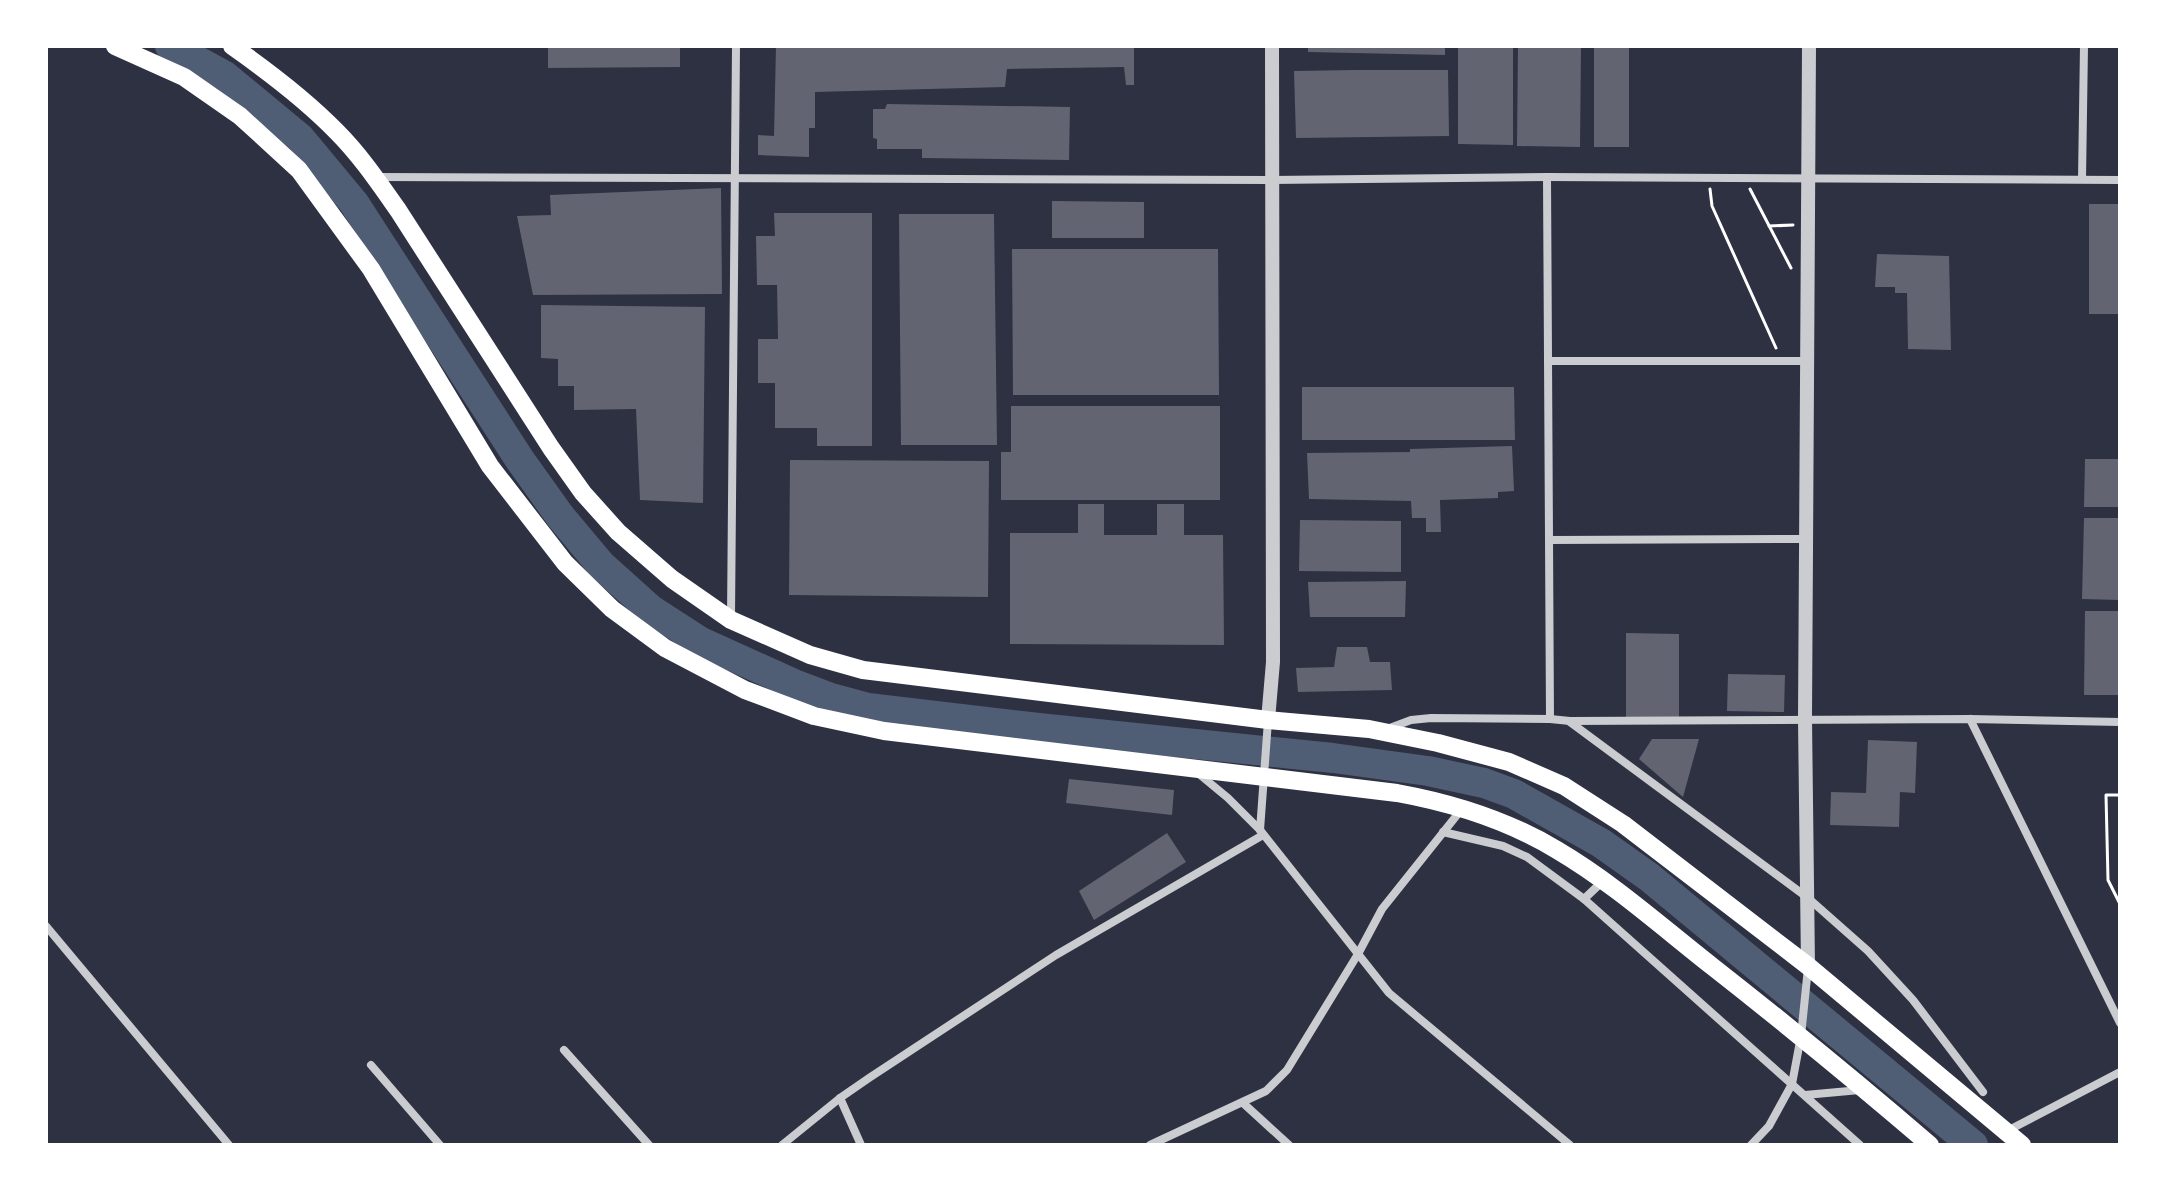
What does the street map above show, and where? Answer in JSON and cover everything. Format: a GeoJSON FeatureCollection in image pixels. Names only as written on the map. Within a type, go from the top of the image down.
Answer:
{"type":"FeatureCollection","features":[{"type":"Feature","properties":{"kind":"highway"},"geometry":{"type":"LineString","coordinates":[[115,46],[184,77],[240,116],[299,170],[371,269],[490,466],[565,563],[612,609],[665,648],[745,690],[814,716],[884,731],[1192,768],[1264,771],[1429,799],[1514,828],[1603,880],[1802,1027],[1865,1090],[1930,1145]]}},
{"type":"Feature","properties":{"kind":"highway"},"geometry":{"type":"LineString","coordinates":[[232,46],[276,77],[338,133],[374,177],[583,493],[618,532],[672,579],[731,620],[810,655],[863,670],[1268,725],[1382,731],[1509,762],[1564,786],[1623,824],[2022,1145]]}},
{"type":"Feature","properties":{"kind":"street"},"geometry":{"type":"LineString","coordinates":[[731,620],[736,46]]}},
{"type":"Feature","properties":{"kind":"street"},"geometry":{"type":"LineString","coordinates":[[1262,832],[1273,662],[1272,46]]}},
{"type":"Feature","properties":{"kind":"street"},"geometry":{"type":"LineString","coordinates":[[1751,1145],[1769,1126],[1792,1084],[1808,974],[1805,719],[1809,46]]}},
{"type":"Feature","properties":{"kind":"street"},"geometry":{"type":"LineString","coordinates":[[2082,179],[2084,46]]}},
{"type":"Feature","properties":{"kind":"street"},"geometry":{"type":"LineString","coordinates":[[374,177],[2120,180]]}},
{"type":"Feature","properties":{"kind":"street"},"geometry":{"type":"LineString","coordinates":[[1547,177],[1550,719]]}},
{"type":"Feature","properties":{"kind":"street"},"geometry":{"type":"LineString","coordinates":[[1548,361],[1807,361]]}},
{"type":"Feature","properties":{"kind":"street"},"geometry":{"type":"LineString","coordinates":[[1550,540],[1806,539]]}},
{"type":"Feature","properties":{"kind":"street"},"geometry":{"type":"LineString","coordinates":[[1382,731],[1411,720],[1431,718],[2120,722]]}},
{"type":"Feature","properties":{"kind":"street"},"geometry":{"type":"LineString","coordinates":[[1970,719],[2120,1023]]}},
{"type":"Feature","properties":{"kind":"street"},"geometry":{"type":"LineString","coordinates":[[1570,721],[1808,898],[1868,951],[1913,1000],[1983,1092]]}},
{"type":"Feature","properties":{"kind":"street"},"geometry":{"type":"LineString","coordinates":[[1192,768],[1262,832],[1389,993],[1570,1145]]}},
{"type":"Feature","properties":{"kind":"street"},"geometry":{"type":"LineString","coordinates":[[1150,1145],[1266,1091],[1287,1070],[1382,909],[1462,809]]}},
{"type":"Feature","properties":{"kind":"street"},"geometry":{"type":"LineString","coordinates":[[782,1145],[840,1098],[1056,955],[1262,832]]}},
{"type":"Feature","properties":{"kind":"street"},"geometry":{"type":"LineString","coordinates":[[1443,832],[1503,846],[1527,857],[1584,899],[1860,1145]]}},
{"type":"Feature","properties":{"kind":"street"},"geometry":{"type":"LineString","coordinates":[[1584,899],[1603,880]]}},
{"type":"Feature","properties":{"kind":"street"},"geometry":{"type":"LineString","coordinates":[[46,926],[229,1145]]}},
{"type":"Feature","properties":{"kind":"street"},"geometry":{"type":"LineString","coordinates":[[564,1050],[649,1145]]}},
{"type":"Feature","properties":{"kind":"street"},"geometry":{"type":"LineString","coordinates":[[371,1065],[440,1145]]}},
{"type":"Feature","properties":{"kind":"street"},"geometry":{"type":"LineString","coordinates":[[2005,1132],[2120,1072]]}},
{"type":"Feature","properties":{"kind":"street"},"geometry":{"type":"LineString","coordinates":[[1805,1095],[1865,1090]]}},
{"type":"Feature","properties":{"kind":"street"},"geometry":{"type":"LineString","coordinates":[[840,1098],[861,1145]]}},
{"type":"Feature","properties":{"kind":"street"},"geometry":{"type":"LineString","coordinates":[[1243,1103],[1289,1145]]}},
{"type":"Feature","properties":{"kind":"path"},"geometry":{"type":"LineString","coordinates":[[1708,178],[1712,206],[1782,361]]}},
{"type":"Feature","properties":{"kind":"path"},"geometry":{"type":"LineString","coordinates":[[1745,179],[1791,269]]}},
{"type":"Feature","properties":{"kind":"path"},"geometry":{"type":"LineString","coordinates":[[1769,226],[1807,225]]}},
{"type":"Feature","properties":{"kind":"path"},"geometry":{"type":"LineString","coordinates":[[2120,795],[2106,795],[2108,880],[2120,904]]}},
{"type":"Feature","properties":{"kind":"path"},"geometry":{"type":"LineString","coordinates":[[2114,892],[2120,892]]}},
{"type":"Feature","properties":{"kind":"building"},"geometry":{"type":"Polygon","coordinates":[[[548,46],[680,46],[680,67],[548,68],[548,46]]]}},
{"type":"Feature","properties":{"kind":"building"},"geometry":{"type":"Polygon","coordinates":[[[776,46],[1134,46],[1134,85],[1126,85],[1124,67],[1007,69],[1005,87],[815,92],[815,128],[809,128],[809,157],[758,155],[758,135],[774,136],[776,46]]]}},
{"type":"Feature","properties":{"kind":"building"},"geometry":{"type":"Polygon","coordinates":[[[1308,46],[1445,46],[1445,55],[1308,52],[1308,46]]]}},
{"type":"Feature","properties":{"kind":"building"},"geometry":{"type":"Polygon","coordinates":[[[1458,46],[1513,46],[1513,145],[1458,144],[1458,46]]]}},
{"type":"Feature","properties":{"kind":"building"},"geometry":{"type":"Polygon","coordinates":[[[1518,46],[1581,46],[1580,147],[1517,146],[1518,46]]]}},
{"type":"Feature","properties":{"kind":"building"},"geometry":{"type":"Polygon","coordinates":[[[1594,46],[1629,46],[1629,147],[1594,147],[1594,46]]]}},
{"type":"Feature","properties":{"kind":"building"},"geometry":{"type":"Polygon","coordinates":[[[1448,70],[1449,136],[1296,138],[1294,71],[1448,70]]]}},
{"type":"Feature","properties":{"kind":"building"},"geometry":{"type":"Polygon","coordinates":[[[887,104],[1070,107],[1069,160],[922,158],[922,149],[877,149],[877,139],[873,138],[873,109],[885,109],[887,104]]]}},
{"type":"Feature","properties":{"kind":"building"},"geometry":{"type":"Polygon","coordinates":[[[721,188],[722,294],[533,295],[517,216],[551,215],[550,195],[721,188]]]}},
{"type":"Feature","properties":{"kind":"building"},"geometry":{"type":"Polygon","coordinates":[[[1052,201],[1144,202],[1144,238],[1052,238],[1052,201]]]}},
{"type":"Feature","properties":{"kind":"building"},"geometry":{"type":"Polygon","coordinates":[[[2089,204],[2120,204],[2120,314],[2089,314],[2089,204]]]}},
{"type":"Feature","properties":{"kind":"building"},"geometry":{"type":"Polygon","coordinates":[[[774,213],[872,213],[872,446],[817,446],[817,428],[775,428],[775,383],[758,383],[758,339],[778,339],[777,285],[757,285],[756,236],[775,236],[774,213]]]}},
{"type":"Feature","properties":{"kind":"building"},"geometry":{"type":"Polygon","coordinates":[[[899,214],[994,214],[997,445],[901,445],[899,214]]]}},
{"type":"Feature","properties":{"kind":"building"},"geometry":{"type":"Polygon","coordinates":[[[1012,249],[1218,249],[1219,395],[1013,395],[1012,249]]]}},
{"type":"Feature","properties":{"kind":"building"},"geometry":{"type":"Polygon","coordinates":[[[1877,254],[1949,256],[1951,350],[1908,349],[1907,293],[1895,293],[1895,287],[1875,287],[1877,254]]]}},
{"type":"Feature","properties":{"kind":"building"},"geometry":{"type":"Polygon","coordinates":[[[541,305],[705,307],[703,503],[640,500],[636,409],[574,410],[574,386],[558,386],[558,359],[541,358],[541,305]]]}},
{"type":"Feature","properties":{"kind":"building"},"geometry":{"type":"Polygon","coordinates":[[[1302,387],[1514,387],[1515,440],[1302,440],[1302,387]]]}},
{"type":"Feature","properties":{"kind":"building"},"geometry":{"type":"Polygon","coordinates":[[[1011,406],[1220,406],[1220,500],[1001,500],[1001,452],[1011,452],[1011,406]]]}},
{"type":"Feature","properties":{"kind":"building"},"geometry":{"type":"Polygon","coordinates":[[[1512,446],[1514,491],[1498,492],[1498,498],[1440,500],[1441,532],[1426,532],[1426,518],[1412,518],[1411,501],[1309,499],[1307,453],[1410,452],[1410,449],[1512,446]]]}},
{"type":"Feature","properties":{"kind":"building"},"geometry":{"type":"Polygon","coordinates":[[[2085,459],[2120,459],[2120,507],[2084,507],[2085,459]]]}},
{"type":"Feature","properties":{"kind":"building"},"geometry":{"type":"Polygon","coordinates":[[[790,460],[989,461],[988,597],[789,595],[790,460]]]}},
{"type":"Feature","properties":{"kind":"building"},"geometry":{"type":"Polygon","coordinates":[[[1078,504],[1104,504],[1104,535],[1157,535],[1157,504],[1184,504],[1184,535],[1223,535],[1224,645],[1010,644],[1010,533],[1078,533],[1078,504]]]}},
{"type":"Feature","properties":{"kind":"building"},"geometry":{"type":"Polygon","coordinates":[[[2084,518],[2120,518],[2120,600],[2082,599],[2084,518]]]}},
{"type":"Feature","properties":{"kind":"building"},"geometry":{"type":"Polygon","coordinates":[[[1300,520],[1401,521],[1401,572],[1299,571],[1300,520]]]}},
{"type":"Feature","properties":{"kind":"building"},"geometry":{"type":"Polygon","coordinates":[[[1406,581],[1405,617],[1310,617],[1308,582],[1406,581]]]}},
{"type":"Feature","properties":{"kind":"building"},"geometry":{"type":"Polygon","coordinates":[[[2085,611],[2120,611],[2120,695],[2084,695],[2085,611]]]}},
{"type":"Feature","properties":{"kind":"building"},"geometry":{"type":"Polygon","coordinates":[[[1626,633],[1679,634],[1679,719],[1626,719],[1626,633]]]}},
{"type":"Feature","properties":{"kind":"building"},"geometry":{"type":"Polygon","coordinates":[[[1337,647],[1367,647],[1370,662],[1390,662],[1392,690],[1298,692],[1296,668],[1334,667],[1337,647]]]}},
{"type":"Feature","properties":{"kind":"building"},"geometry":{"type":"Polygon","coordinates":[[[1728,674],[1785,675],[1784,712],[1727,711],[1728,674]]]}},
{"type":"Feature","properties":{"kind":"building"},"geometry":{"type":"Polygon","coordinates":[[[1652,739],[1699,739],[1683,797],[1639,759],[1652,739]]]}},
{"type":"Feature","properties":{"kind":"building"},"geometry":{"type":"Polygon","coordinates":[[[1868,740],[1917,742],[1915,793],[1900,792],[1899,827],[1830,825],[1831,792],[1866,793],[1868,740]]]}},
{"type":"Feature","properties":{"kind":"building"},"geometry":{"type":"Polygon","coordinates":[[[1069,779],[1174,790],[1172,815],[1066,803],[1069,779]]]}},
{"type":"Feature","properties":{"kind":"building"},"geometry":{"type":"Polygon","coordinates":[[[1167,833],[1186,862],[1094,920],[1079,891],[1167,833]]]}},
{"type":"Feature","properties":{"kind":"waterway"},"geometry":{"type":"LineString","coordinates":[[170,46],[225,76],[300,138],[354,203],[520,460],[560,516],[601,565],[650,609],[701,642],[794,684],[868,708],[1333,758],[1428,771],[1484,783],[1514,794],[1601,843],[1649,877],[1973,1145]]}}]}
